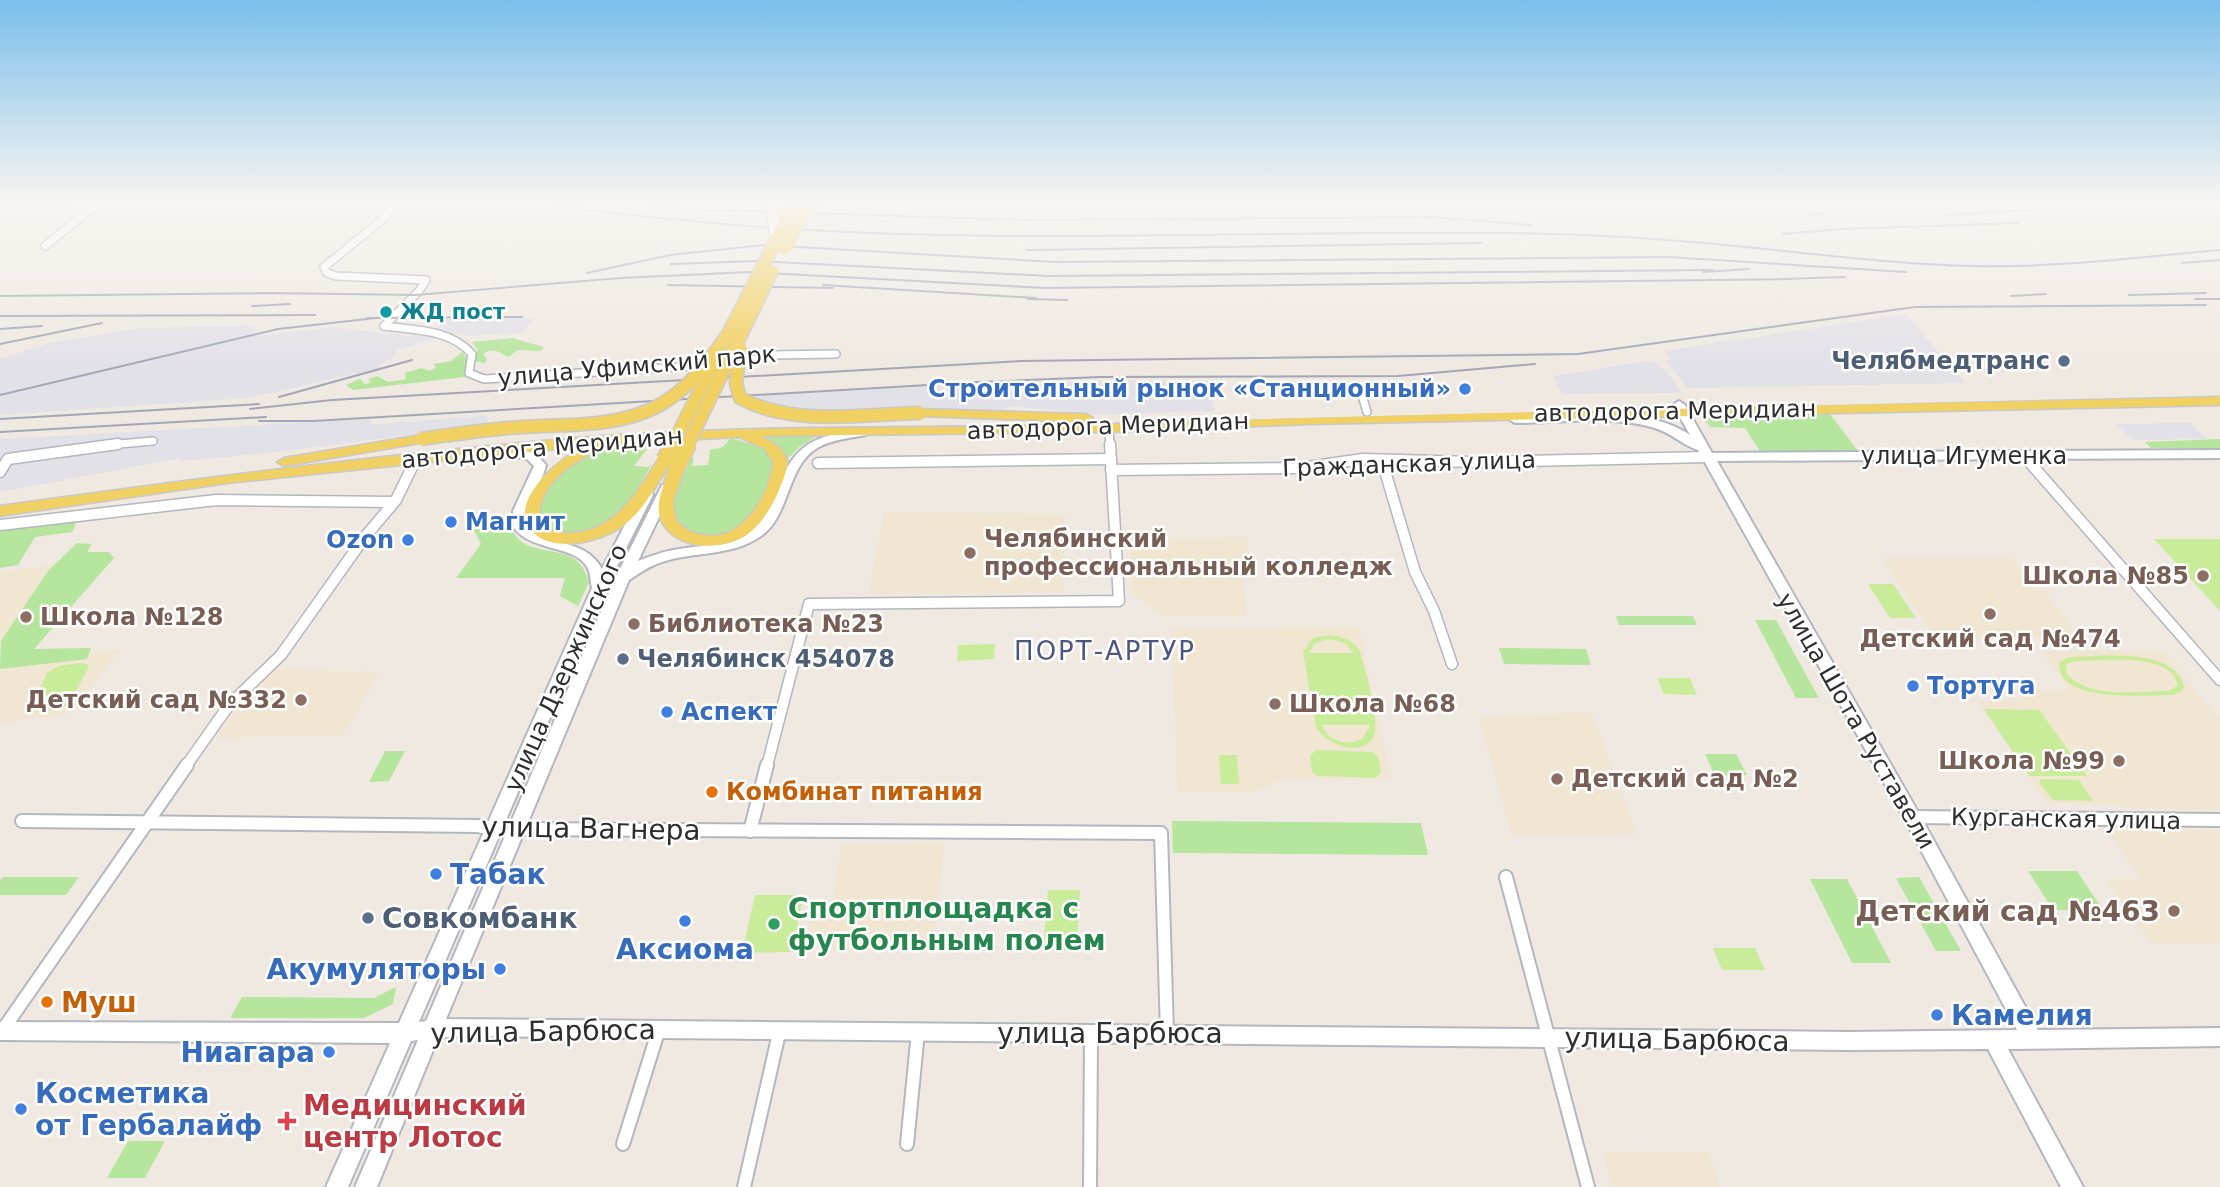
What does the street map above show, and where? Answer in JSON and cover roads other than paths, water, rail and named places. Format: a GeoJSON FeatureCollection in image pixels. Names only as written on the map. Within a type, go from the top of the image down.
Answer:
{"type":"FeatureCollection","features":[{"type":"Feature","properties":{"kind":"main road"},"geometry":{"type":"LineString","coordinates":[[759,274],[766,256]]}},
{"type":"Feature","properties":{"kind":"main road"},"geometry":{"type":"LineString","coordinates":[[715,433],[757,440],[774,450],[780,459],[780,470],[759,517],[748,528],[731,537],[704,540],[685,535],[673,527],[665,516],[672,460],[728,334],[768,256]]}},
{"type":"Feature","properties":{"kind":"main road"},"geometry":{"type":"LineString","coordinates":[[634,437],[585,450],[558,468],[535,504],[532,517],[536,527],[548,534],[565,537],[589,536],[604,531],[626,515],[672,460],[744,330],[780,256]]}},
{"type":"Feature","properties":{"kind":"main road"},"geometry":{"type":"LineString","coordinates":[[744,330],[736,386],[740,398],[750,404],[793,413],[921,412],[1106,424]]}},
{"type":"Feature","properties":{"kind":"main road"},"geometry":{"type":"LineString","coordinates":[[284,462],[421,439],[509,428],[616,420],[641,414],[681,389],[708,362],[728,334]]}},
{"type":"Feature","properties":{"kind":"main road","name":"автодорога Меридиан"},"geometry":{"type":"LineString","coordinates":[[0,512],[215,480],[634,437],[2220,395]]}},
{"type":"Feature","properties":{"kind":"main road","name":"автодорога Меридиан"},"geometry":{"type":"LineString","coordinates":[[0,502],[103,485],[284,462],[700,424],[1106,424],[1367,412],[2220,401]]}},
{"type":"Feature","properties":{"kind":"street","name":"улица Уфимский парк"},"geometry":{"type":"LineString","coordinates":[[334,256],[324,268],[331,275],[426,280],[419,291],[384,326],[438,335],[462,343],[472,355],[469,373],[484,379],[742,363],[771,355],[836,354]]}},
{"type":"Feature","properties":{"kind":"street"},"geometry":{"type":"LineString","coordinates":[[1361,392],[1367,412]]}},
{"type":"Feature","properties":{"kind":"street","name":"улица Шота Руставели"},"geometry":{"type":"LineString","coordinates":[[1680,408],[1912,817],[2032,1038]]}},
{"type":"Feature","properties":{"kind":"street"},"geometry":{"type":"LineString","coordinates":[[1492,416],[1650,422],[1680,433],[1706,454]]}},
{"type":"Feature","properties":{"kind":"street"},"geometry":{"type":"LineString","coordinates":[[750,831],[808,604],[1119,601],[1111,459],[1106,424]]}},
{"type":"Feature","properties":{"kind":"street"},"geometry":{"type":"LineString","coordinates":[[622,579],[636,568],[663,555],[724,546],[753,536],[770,520],[800,455],[821,442],[865,432]]}},
{"type":"Feature","properties":{"kind":"street"},"geometry":{"type":"LineString","coordinates":[[0,472],[8,459],[93,446],[153,441]]}},
{"type":"Feature","properties":{"kind":"street"},"geometry":{"type":"LineString","coordinates":[[495,450],[522,453],[538,461],[540,473],[519,511],[522,528],[535,540],[574,549],[587,557],[598,572],[598,590]]}},
{"type":"Feature","properties":{"kind":"street","name":"улица Игуменка"},"geometry":{"type":"LineString","coordinates":[[1706,454],[2220,454]]}},
{"type":"Feature","properties":{"kind":"street","name":"Гражданская улица"},"geometry":{"type":"LineString","coordinates":[[1111,470],[1300,468],[1319,463],[1470,462],[1706,454]]}},
{"type":"Feature","properties":{"kind":"street"},"geometry":{"type":"LineString","coordinates":[[2024,456],[2220,680]]}},
{"type":"Feature","properties":{"kind":"street"},"geometry":{"type":"LineString","coordinates":[[1,1031],[229,705],[281,655],[363,538],[394,502],[416,458]]}},
{"type":"Feature","properties":{"kind":"street"},"geometry":{"type":"LineString","coordinates":[[818,463],[1111,459]]}},
{"type":"Feature","properties":{"kind":"street","name":"улица Дзержинского"},"geometry":{"type":"LineString","coordinates":[[366,1187],[672,460]]}},
{"type":"Feature","properties":{"kind":"street","name":"улица Дзержинского"},"geometry":{"type":"LineString","coordinates":[[337,1187],[598,590],[672,460]]}},
{"type":"Feature","properties":{"kind":"street"},"geometry":{"type":"LineString","coordinates":[[1382,461],[1415,572],[1434,611],[1452,664]]}},
{"type":"Feature","properties":{"kind":"street"},"geometry":{"type":"LineString","coordinates":[[0,525],[223,500],[394,502]]}},
{"type":"Feature","properties":{"kind":"street","name":"Курганская улица"},"geometry":{"type":"LineString","coordinates":[[1912,817],[2220,820]]}},
{"type":"Feature","properties":{"kind":"street","name":"улица Вагнера"},"geometry":{"type":"LineString","coordinates":[[22,821],[478,826],[493,829],[1161,833],[1167,1033]]}},
{"type":"Feature","properties":{"kind":"street"},"geometry":{"type":"LineString","coordinates":[[1506,877],[1588,1187]]}},
{"type":"Feature","properties":{"kind":"street","name":"улица Барбюса"},"geometry":{"type":"LineString","coordinates":[[1,1031],[405,1034],[460,1027],[1091,1035],[1167,1033],[1994,1041],[2032,1038],[2220,1037]]}},
{"type":"Feature","properties":{"kind":"street"},"geometry":{"type":"LineString","coordinates":[[623,1144],[659,1029]]}},
{"type":"Feature","properties":{"kind":"street"},"geometry":{"type":"LineString","coordinates":[[744,1187],[780,1029]]}},
{"type":"Feature","properties":{"kind":"street"},"geometry":{"type":"LineString","coordinates":[[907,1144],[918,1032]]}},
{"type":"Feature","properties":{"kind":"street"},"geometry":{"type":"LineString","coordinates":[[1090,1187],[1091,1035]]}},
{"type":"Feature","properties":{"kind":"street"},"geometry":{"type":"LineString","coordinates":[[1994,1041],[2072,1187]]}},
{"type":"Feature","properties":{"kind":"railway"},"geometry":{"type":"LineString","coordinates":[[587,273],[664,256]]}},
{"type":"Feature","properties":{"kind":"railway"},"geometry":{"type":"LineString","coordinates":[[959,256],[1055,262],[1667,257],[1906,272]]}},
{"type":"Feature","properties":{"kind":"railway"},"geometry":{"type":"LineString","coordinates":[[1836,256],[1975,266],[2067,264],[2150,256]]}},
{"type":"Feature","properties":{"kind":"railway"},"geometry":{"type":"LineString","coordinates":[[2182,263],[2220,260]]}},
{"type":"Feature","properties":{"kind":"railway"},"geometry":{"type":"LineString","coordinates":[[671,264],[756,261],[1048,276],[1713,270]]}},
{"type":"Feature","properties":{"kind":"railway"},"geometry":{"type":"LineString","coordinates":[[1703,272],[1749,269]]}},
{"type":"Feature","properties":{"kind":"railway"},"geometry":{"type":"LineString","coordinates":[[0,296],[269,293],[415,295],[621,278],[750,272],[1045,288],[1791,279]]}},
{"type":"Feature","properties":{"kind":"railway"},"geometry":{"type":"LineString","coordinates":[[1782,279],[1845,277]]}},
{"type":"Feature","properties":{"kind":"railway"},"geometry":{"type":"LineString","coordinates":[[668,285],[833,288]]}},
{"type":"Feature","properties":{"kind":"railway"},"geometry":{"type":"LineString","coordinates":[[823,285],[1036,298]]}},
{"type":"Feature","properties":{"kind":"railway"},"geometry":{"type":"LineString","coordinates":[[2129,295],[2206,293]]}},
{"type":"Feature","properties":{"kind":"railway"},"geometry":{"type":"LineString","coordinates":[[2011,296],[2046,294]]}},
{"type":"Feature","properties":{"kind":"railway"},"geometry":{"type":"LineString","coordinates":[[1028,299],[1067,300]]}},
{"type":"Feature","properties":{"kind":"railway"},"geometry":{"type":"LineString","coordinates":[[2195,299],[2220,299]]}},
{"type":"Feature","properties":{"kind":"railway"},"geometry":{"type":"LineString","coordinates":[[252,306],[290,304]]}},
{"type":"Feature","properties":{"kind":"railway"},"geometry":{"type":"LineString","coordinates":[[250,409],[332,400],[1021,361],[1578,354],[1915,307],[2206,305]]}},
{"type":"Feature","properties":{"kind":"railway"},"geometry":{"type":"LineString","coordinates":[[0,316],[315,315]]}},
{"type":"Feature","properties":{"kind":"railway"},"geometry":{"type":"LineString","coordinates":[[367,318],[522,317]]}},
{"type":"Feature","properties":{"kind":"railway"},"geometry":{"type":"LineString","coordinates":[[0,395],[278,329],[376,318]]}},
{"type":"Feature","properties":{"kind":"railway"},"geometry":{"type":"LineString","coordinates":[[0,344],[102,323]]}},
{"type":"Feature","properties":{"kind":"railway"},"geometry":{"type":"LineString","coordinates":[[0,329],[42,326]]}},
{"type":"Feature","properties":{"kind":"railway"},"geometry":{"type":"LineString","coordinates":[[279,397],[412,360]]}},
{"type":"Feature","properties":{"kind":"railway"},"geometry":{"type":"LineString","coordinates":[[259,421],[313,421],[979,382],[1100,377],[1398,376],[1535,364]]}},
{"type":"Feature","properties":{"kind":"railway"},"geometry":{"type":"LineString","coordinates":[[0,419],[259,404]]}},
{"type":"Feature","properties":{"kind":"railway"},"geometry":{"type":"LineString","coordinates":[[0,432],[266,417]]}},
{"type":"Feature","properties":{"kind":"place","name":"ЖД пост"},"geometry":{"type":"Point","coordinates":[386,312]}},
{"type":"Feature","properties":{"kind":"place","name":"Челябмедтранс"},"geometry":{"type":"Point","coordinates":[2064,361]}},
{"type":"Feature","properties":{"kind":"place","name":"Строительный рынок «Станционный»"},"geometry":{"type":"Point","coordinates":[1465,389]}},
{"type":"Feature","properties":{"kind":"place","name":"Магнит"},"geometry":{"type":"Point","coordinates":[451,522]}},
{"type":"Feature","properties":{"kind":"place","name":"Ozon"},"geometry":{"type":"Point","coordinates":[408,540]}},
{"type":"Feature","properties":{"kind":"place","name":"Челябинский профессиональный колледж"},"geometry":{"type":"Point","coordinates":[970,553]}},
{"type":"Feature","properties":{"kind":"place","name":"Школа №85"},"geometry":{"type":"Point","coordinates":[2203,576]}},
{"type":"Feature","properties":{"kind":"place","name":"Детский сад №474"},"geometry":{"type":"Point","coordinates":[1990,614]}},
{"type":"Feature","properties":{"kind":"place","name":"Школа №128"},"geometry":{"type":"Point","coordinates":[26,617]}},
{"type":"Feature","properties":{"kind":"place","name":"Библиотека №23"},"geometry":{"type":"Point","coordinates":[634,624]}},
{"type":"Feature","properties":{"kind":"place","name":"Челябинск 454078"},"geometry":{"type":"Point","coordinates":[623,659]}},
{"type":"Feature","properties":{"kind":"place","name":"Тортуга"},"geometry":{"type":"Point","coordinates":[1913,686]}},
{"type":"Feature","properties":{"kind":"place","name":"Детский cад №332"},"geometry":{"type":"Point","coordinates":[301,700]}},
{"type":"Feature","properties":{"kind":"place","name":"Школа №68"},"geometry":{"type":"Point","coordinates":[1275,704]}},
{"type":"Feature","properties":{"kind":"place","name":"Аспект"},"geometry":{"type":"Point","coordinates":[667,712]}},
{"type":"Feature","properties":{"kind":"place","name":"Школа №99"},"geometry":{"type":"Point","coordinates":[2119,761]}},
{"type":"Feature","properties":{"kind":"place","name":"Детский сад №2"},"geometry":{"type":"Point","coordinates":[1557,779]}},
{"type":"Feature","properties":{"kind":"place","name":"Комбинат питания"},"geometry":{"type":"Point","coordinates":[712,792]}},
{"type":"Feature","properties":{"kind":"place","name":"Табак"},"geometry":{"type":"Point","coordinates":[436,874]}},
{"type":"Feature","properties":{"kind":"place","name":"Детский сад №463"},"geometry":{"type":"Point","coordinates":[2174,911]}},
{"type":"Feature","properties":{"kind":"place","name":"Совкомбанк"},"geometry":{"type":"Point","coordinates":[368,918]}},
{"type":"Feature","properties":{"kind":"place","name":"Аксиома"},"geometry":{"type":"Point","coordinates":[685,921]}},
{"type":"Feature","properties":{"kind":"place","name":"Спортплощадка с футбольным полем"},"geometry":{"type":"Point","coordinates":[774,924]}},
{"type":"Feature","properties":{"kind":"place","name":"Акумуляторы"},"geometry":{"type":"Point","coordinates":[500,969]}},
{"type":"Feature","properties":{"kind":"place","name":"Муш"},"geometry":{"type":"Point","coordinates":[47,1002]}},
{"type":"Feature","properties":{"kind":"place","name":"Камелия"},"geometry":{"type":"Point","coordinates":[1937,1015]}},
{"type":"Feature","properties":{"kind":"place","name":"Ниагара"},"geometry":{"type":"Point","coordinates":[329,1052]}},
{"type":"Feature","properties":{"kind":"place","name":"Косметика от Гербалайф"},"geometry":{"type":"Point","coordinates":[21,1109]}},
{"type":"Feature","properties":{"kind":"place","name":"Медицинский центр Лотос"},"geometry":{"type":"Point","coordinates":[287,1121]}},
{"type":"Feature","properties":{"kind":"district","name":"ПОРТ-АРТУР"},"geometry":{"type":"Point","coordinates":[1105,651]}}]}
